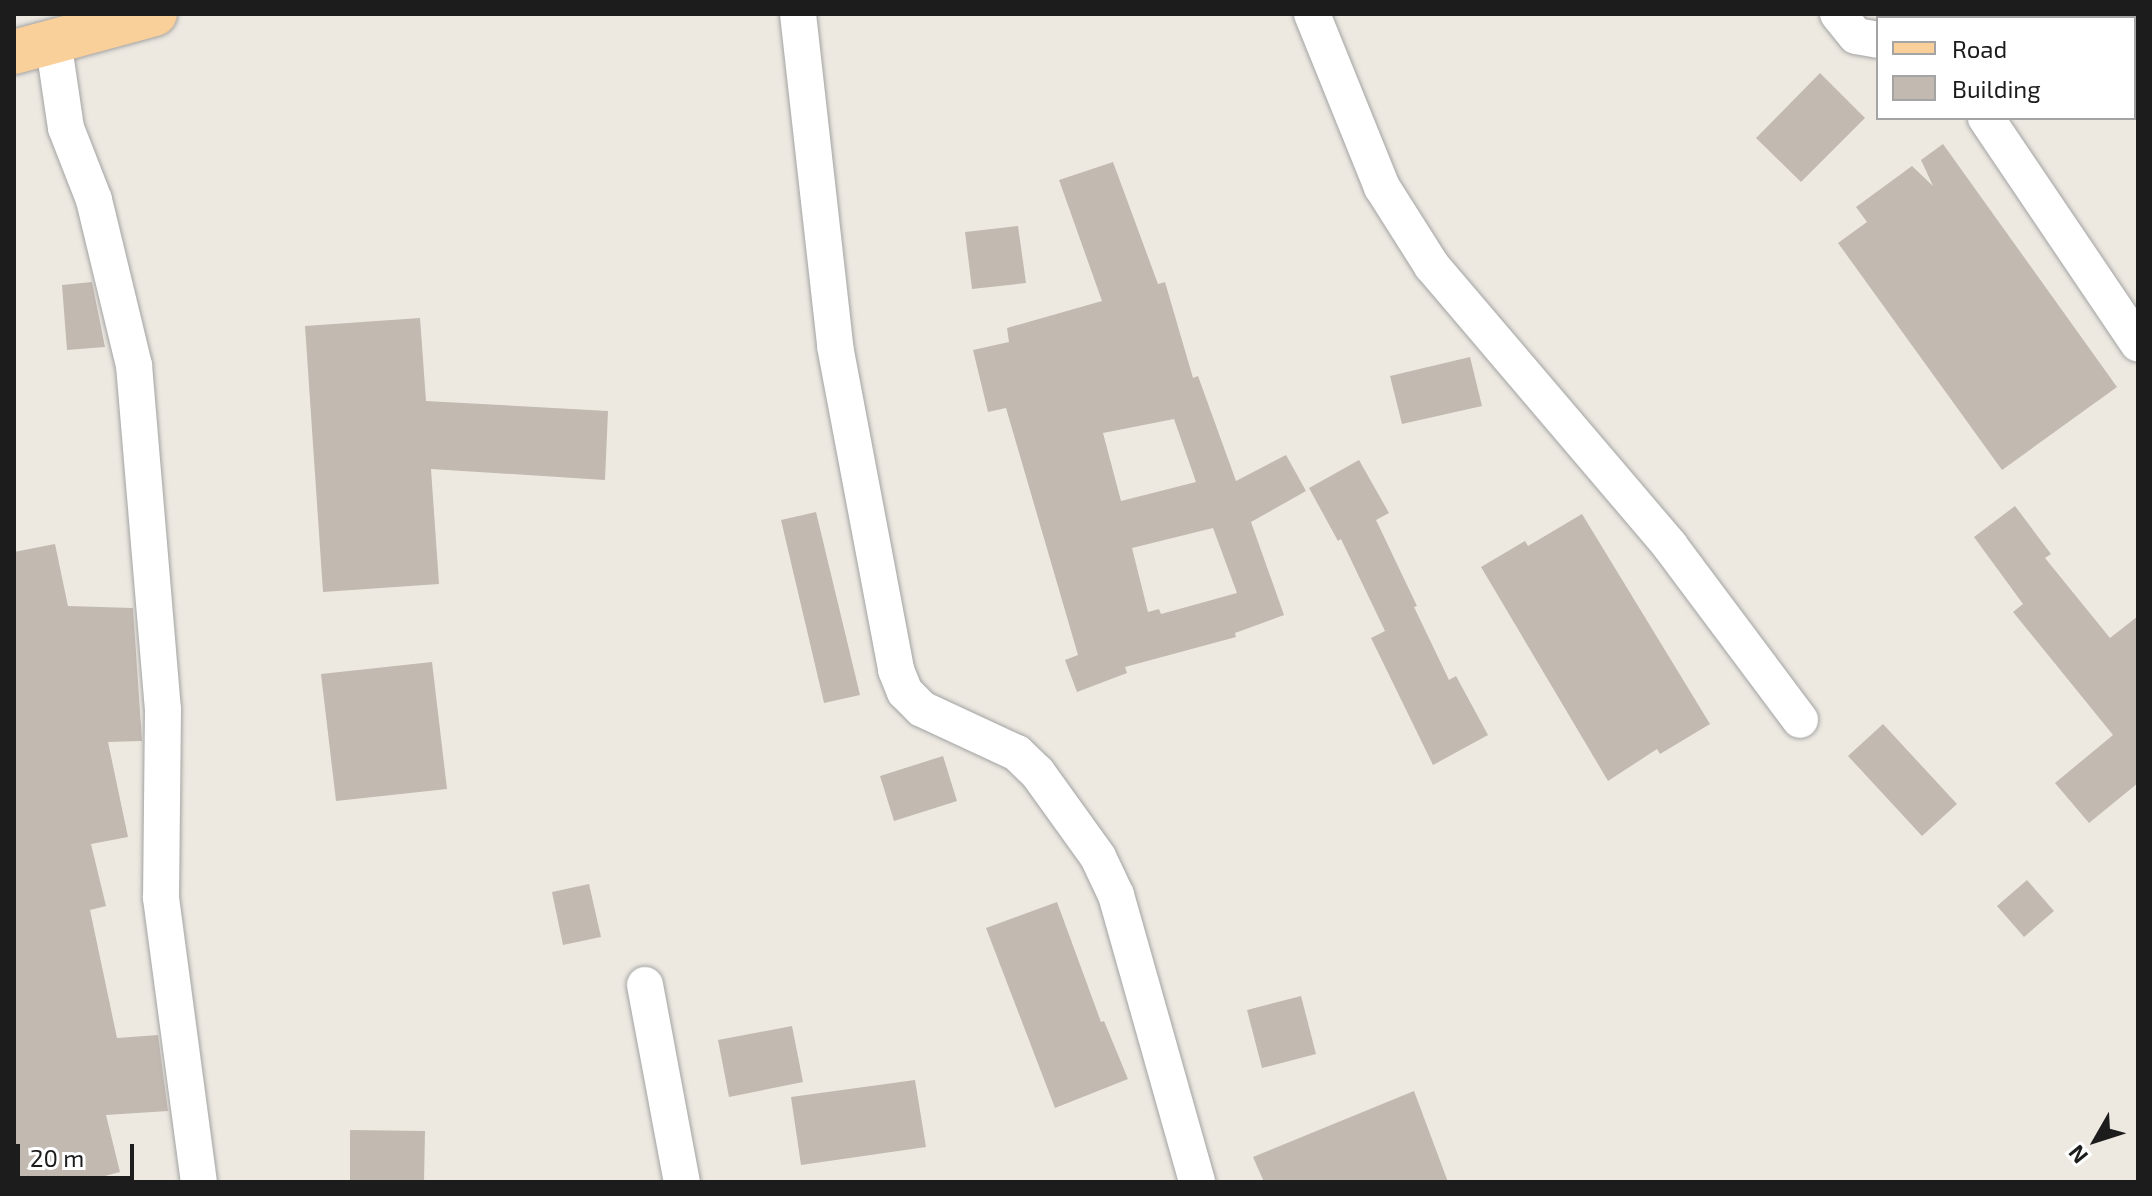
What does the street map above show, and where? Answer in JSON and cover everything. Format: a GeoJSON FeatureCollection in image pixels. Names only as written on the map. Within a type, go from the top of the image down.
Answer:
{"type":"FeatureCollection","features":[{"type":"Feature","properties":{"kind":"main road"},"geometry":{"type":"LineString","coordinates":[[34,46],[155,14]]}},
{"type":"Feature","properties":{"kind":"street"},"geometry":{"type":"LineString","coordinates":[[798,14],[835,346],[896,670],[905,692],[922,709],[1017,753],[1047,784],[1098,857],[1116,895],[1197,1182]]}},
{"type":"Feature","properties":{"kind":"street"},"geometry":{"type":"LineString","coordinates":[[1312,14],[1382,187],[1432,266],[1670,546],[1800,720]]}},
{"type":"Feature","properties":{"kind":"street"},"geometry":{"type":"LineString","coordinates":[[1838,14],[1856,36],[1876,40]]}},
{"type":"Feature","properties":{"kind":"street"},"geometry":{"type":"LineString","coordinates":[[34,46],[94,200],[134,365],[163,709],[161,898],[199,1182]]}},
{"type":"Feature","properties":{"kind":"street"},"geometry":{"type":"LineString","coordinates":[[1987,120],[2138,343]]}},
{"type":"Feature","properties":{"kind":"street"},"geometry":{"type":"LineString","coordinates":[[645,985],[682,1182]]}},
{"type":"Feature","properties":{"kind":"building"},"geometry":{"type":"Polygon","coordinates":[[[1820,73],[1865,118],[1801,182],[1756,138],[1820,73]]]}},
{"type":"Feature","properties":{"kind":"building"},"geometry":{"type":"Polygon","coordinates":[[[1943,144],[2117,387],[2002,470],[1838,243],[1867,222],[1856,207],[1912,166],[1933,186],[1921,160],[1943,144]]]}},
{"type":"Feature","properties":{"kind":"building"},"geometry":{"type":"Polygon","coordinates":[[[1113,162],[1158,284],[1165,282],[1193,378],[1198,376],[1236,481],[1286,455],[1306,491],[1251,522],[1284,615],[1235,633],[1236,637],[1125,667],[1127,673],[1077,692],[1065,660],[1078,655],[1006,408],[988,412],[973,350],[1009,342],[1007,328],[1102,301],[1059,180],[1113,162]],[[1174,419],[1103,433],[1121,501],[1196,482],[1174,419]],[[1213,528],[1132,548],[1148,612],[1159,609],[1161,614],[1237,593],[1213,528]]]}},
{"type":"Feature","properties":{"kind":"building"},"geometry":{"type":"Polygon","coordinates":[[[1018,226],[1026,283],[972,289],[965,232],[1018,226]]]}},
{"type":"Feature","properties":{"kind":"building"},"geometry":{"type":"Polygon","coordinates":[[[92,282],[105,347],[67,350],[62,285],[92,282]]]}},
{"type":"Feature","properties":{"kind":"building"},"geometry":{"type":"Polygon","coordinates":[[[420,318],[426,401],[608,411],[605,480],[431,469],[439,584],[323,592],[305,326],[420,318]]]}},
{"type":"Feature","properties":{"kind":"building"},"geometry":{"type":"Polygon","coordinates":[[[1470,357],[1482,406],[1402,424],[1390,376],[1470,357]]]}},
{"type":"Feature","properties":{"kind":"building"},"geometry":{"type":"Polygon","coordinates":[[[1359,460],[1389,513],[1376,520],[1417,606],[1414,607],[1449,680],[1456,676],[1488,735],[1433,765],[1371,638],[1385,631],[1341,539],[1338,541],[1309,488],[1359,460]]]}},
{"type":"Feature","properties":{"kind":"building"},"geometry":{"type":"Polygon","coordinates":[[[2015,506],[2051,554],[2045,558],[2110,638],[2138,616],[2138,783],[2089,823],[2055,783],[2113,735],[2013,612],[2023,604],[1974,537],[2015,506]]]}},
{"type":"Feature","properties":{"kind":"building"},"geometry":{"type":"Polygon","coordinates":[[[816,512],[860,695],[824,703],[781,520],[816,512]]]}},
{"type":"Feature","properties":{"kind":"building"},"geometry":{"type":"Polygon","coordinates":[[[1582,514],[1710,724],[1660,754],[1657,749],[1608,781],[1481,567],[1525,541],[1528,546],[1582,514]]]}},
{"type":"Feature","properties":{"kind":"building"},"geometry":{"type":"Polygon","coordinates":[[[55,544],[68,606],[133,608],[142,741],[108,742],[128,837],[91,844],[106,906],[90,910],[117,1038],[158,1035],[168,1111],[106,1115],[120,1172],[82,1182],[14,1182],[14,552],[55,544]]]}},
{"type":"Feature","properties":{"kind":"building"},"geometry":{"type":"Polygon","coordinates":[[[432,662],[447,789],[336,801],[321,674],[432,662]]]}},
{"type":"Feature","properties":{"kind":"building"},"geometry":{"type":"Polygon","coordinates":[[[1883,724],[1957,804],[1922,836],[1848,756],[1883,724]]]}},
{"type":"Feature","properties":{"kind":"building"},"geometry":{"type":"Polygon","coordinates":[[[943,756],[957,801],[894,821],[880,776],[943,756]]]}},
{"type":"Feature","properties":{"kind":"building"},"geometry":{"type":"Polygon","coordinates":[[[2027,880],[2054,911],[2024,937],[1997,906],[2027,880]]]}},
{"type":"Feature","properties":{"kind":"building"},"geometry":{"type":"Polygon","coordinates":[[[589,884],[601,937],[563,945],[552,892],[589,884]]]}},
{"type":"Feature","properties":{"kind":"building"},"geometry":{"type":"Polygon","coordinates":[[[1057,902],[1101,1022],[1104,1021],[1128,1079],[1055,1108],[986,928],[1057,902]]]}},
{"type":"Feature","properties":{"kind":"building"},"geometry":{"type":"Polygon","coordinates":[[[1301,996],[1316,1054],[1262,1068],[1247,1010],[1301,996]]]}},
{"type":"Feature","properties":{"kind":"building"},"geometry":{"type":"Polygon","coordinates":[[[792,1026],[803,1082],[729,1097],[718,1040],[792,1026]]]}},
{"type":"Feature","properties":{"kind":"building"},"geometry":{"type":"Polygon","coordinates":[[[915,1080],[926,1147],[801,1165],[791,1097],[915,1080]]]}},
{"type":"Feature","properties":{"kind":"building"},"geometry":{"type":"Polygon","coordinates":[[[1414,1091],[1448,1182],[1264,1182],[1253,1157],[1414,1091]]]}},
{"type":"Feature","properties":{"kind":"building"},"geometry":{"type":"Polygon","coordinates":[[[350,1130],[425,1131],[424,1182],[350,1182],[350,1130]]]}}]}
